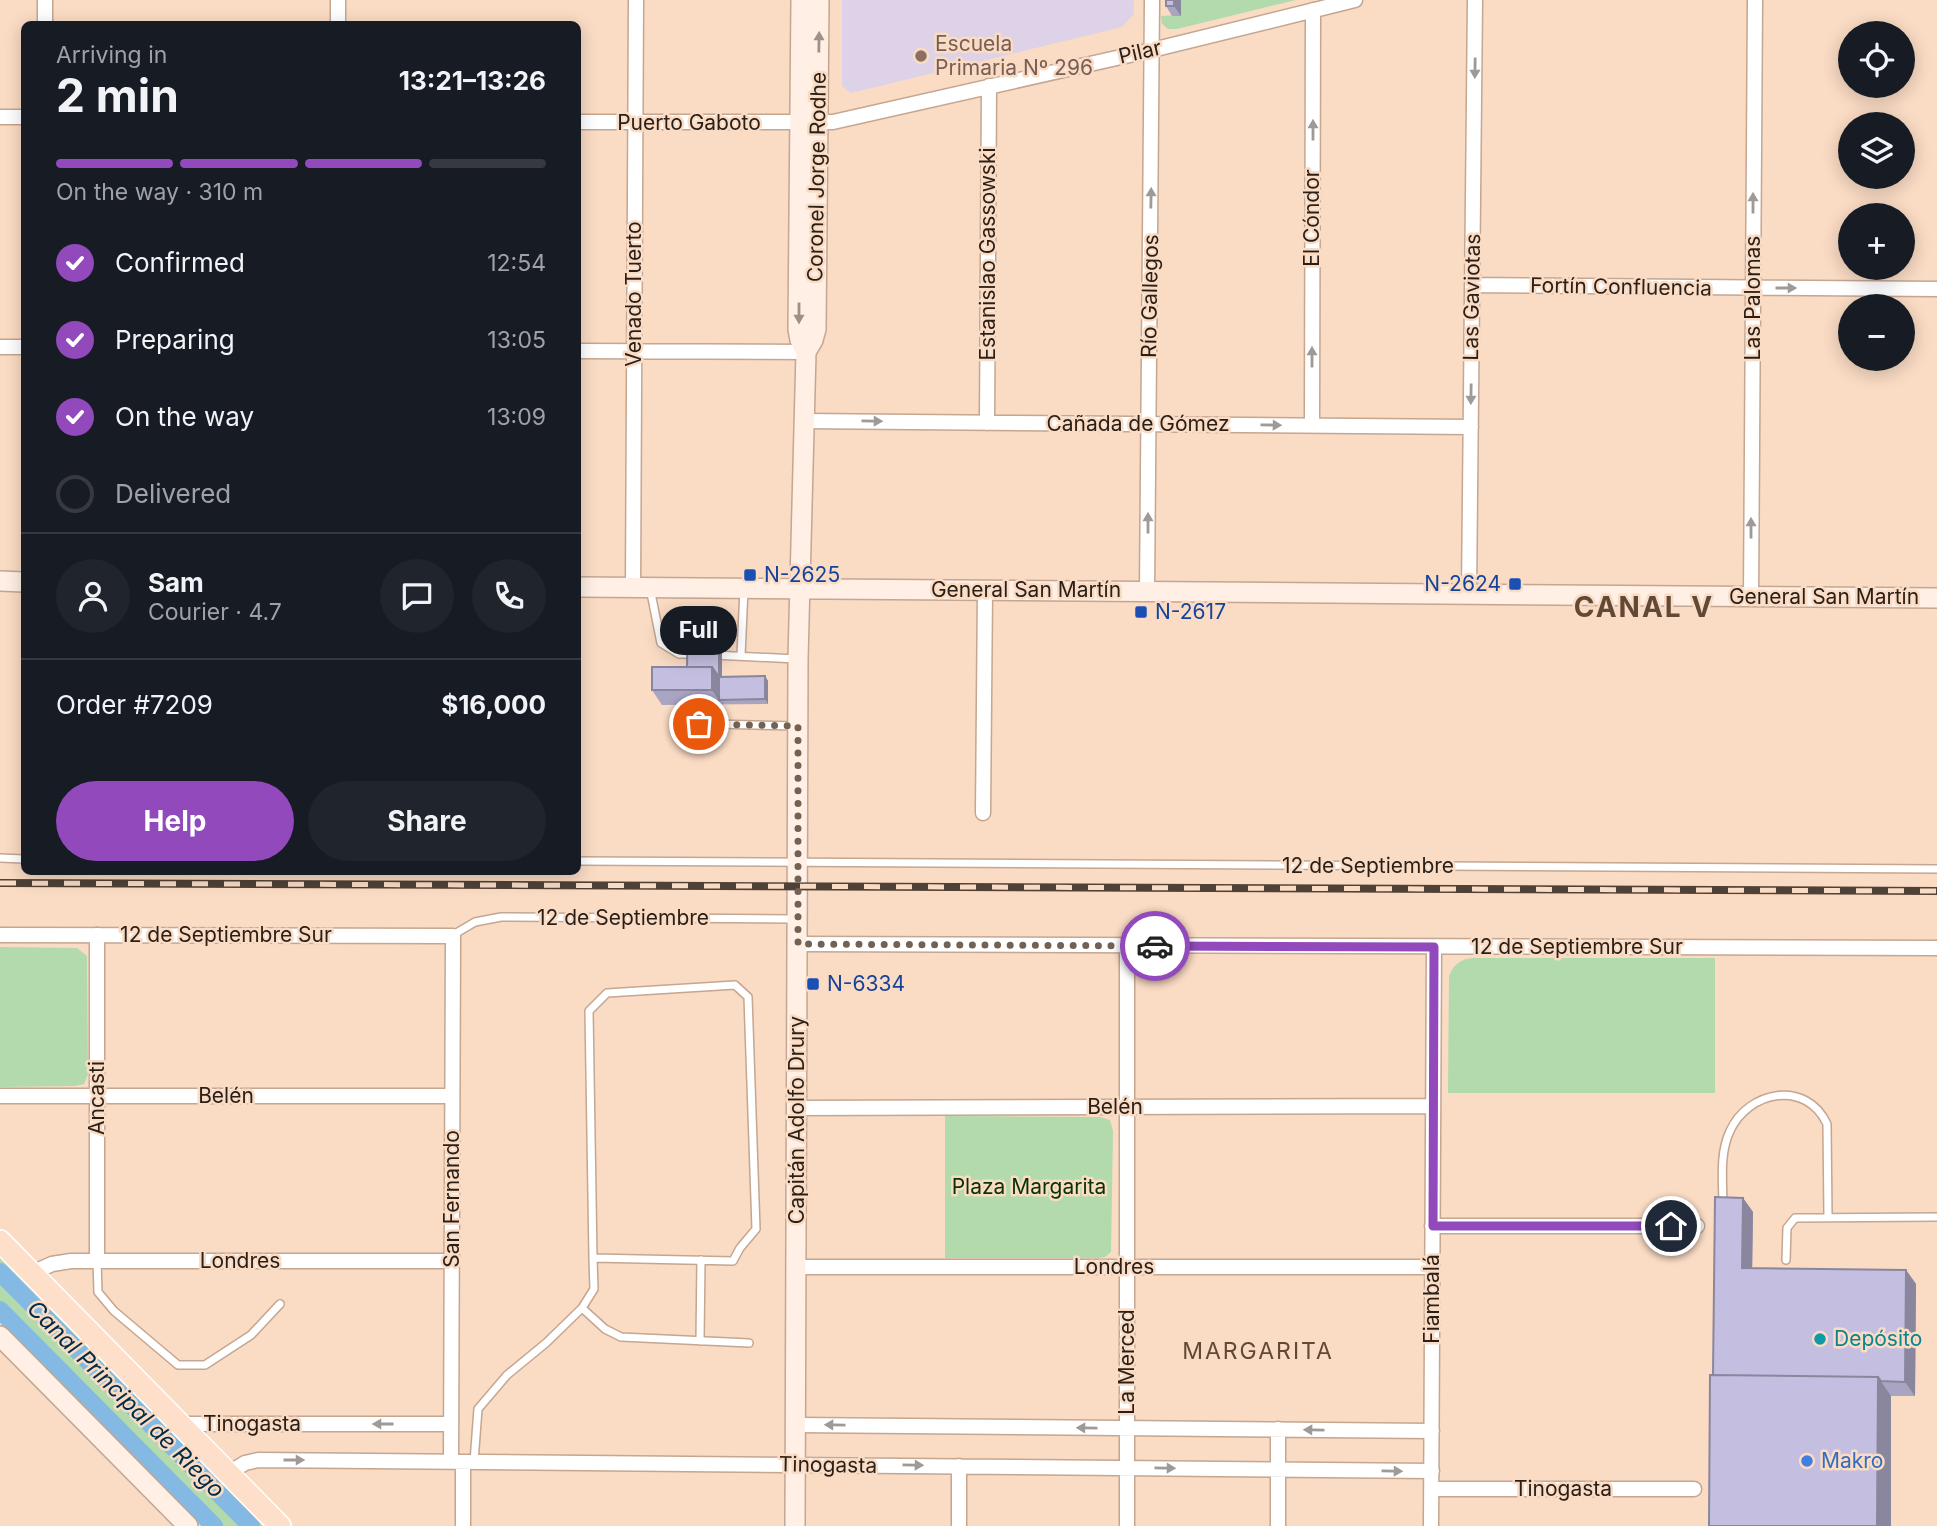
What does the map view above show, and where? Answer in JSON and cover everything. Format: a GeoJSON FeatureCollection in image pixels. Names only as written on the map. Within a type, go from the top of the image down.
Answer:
{"type":"FeatureCollection","features":[{"type":"Feature","properties":{"kind":"main road","name":"Coronel Jorge Rodhe"},"geometry":{"type":"LineString","coordinates":[[802,0],[809,124]]}},
{"type":"Feature","properties":{"kind":"main road","name":"Coronel Jorge Rodhe"},"geometry":{"type":"LineString","coordinates":[[800,589],[806,352],[800,340],[799,329],[809,124],[819,0]]}},
{"type":"Feature","properties":{"kind":"main road"},"geometry":{"type":"LineString","coordinates":[[0,581],[21,582]]}},
{"type":"Feature","properties":{"kind":"main road","name":"General San Martín"},"geometry":{"type":"LineString","coordinates":[[581,587],[1937,598]]}},
{"type":"Feature","properties":{"kind":"main road","name":"Capitán Adolfo Drury"},"geometry":{"type":"LineString","coordinates":[[795,1526],[800,589]]}},
{"type":"Feature","properties":{"kind":"main road"},"geometry":{"type":"LineString","coordinates":[[0,1241],[281,1526]]}},
{"type":"Feature","properties":{"kind":"main road"},"geometry":{"type":"LineString","coordinates":[[0,1336],[188,1526]]}},
{"type":"Feature","properties":{"kind":"street"},"geometry":{"type":"LineString","coordinates":[[45,0],[45,21]]}},
{"type":"Feature","properties":{"kind":"street"},"geometry":{"type":"LineString","coordinates":[[338,0],[338,21]]}},
{"type":"Feature","properties":{"kind":"street","name":"Venado Tuerto"},"geometry":{"type":"LineString","coordinates":[[636,0],[634,351],[642,587]]}},
{"type":"Feature","properties":{"kind":"street","name":"Río Gallegos"},"geometry":{"type":"LineString","coordinates":[[1147,592],[1152,0]]}},
{"type":"Feature","properties":{"kind":"street","name":"Pilar"},"geometry":{"type":"LineString","coordinates":[[809,124],[1152,50],[1355,0]]}},
{"type":"Feature","properties":{"kind":"street","name":"Las Gaviotas"},"geometry":{"type":"LineString","coordinates":[[1469,594],[1475,0]]}},
{"type":"Feature","properties":{"kind":"street","name":"Las Palomas"},"geometry":{"type":"LineString","coordinates":[[1751,597],[1755,0]]}},
{"type":"Feature","properties":{"kind":"street","name":"El Cóndor"},"geometry":{"type":"LineString","coordinates":[[1312,425],[1313,10]]}},
{"type":"Feature","properties":{"kind":"street","name":"Estanislao Gassowski"},"geometry":{"type":"LineString","coordinates":[[987,422],[989,86]]}},
{"type":"Feature","properties":{"kind":"street"},"geometry":{"type":"LineString","coordinates":[[0,117],[21,117]]}},
{"type":"Feature","properties":{"kind":"street","name":"Puerto Gaboto"},"geometry":{"type":"LineString","coordinates":[[581,122],[809,124]]}},
{"type":"Feature","properties":{"kind":"street","name":"Fortín Confluencia"},"geometry":{"type":"LineString","coordinates":[[1472,285],[1937,289]]}},
{"type":"Feature","properties":{"kind":"street"},"geometry":{"type":"LineString","coordinates":[[0,347],[21,347]]}},
{"type":"Feature","properties":{"kind":"street"},"geometry":{"type":"LineString","coordinates":[[581,351],[806,352]]}},
{"type":"Feature","properties":{"kind":"street","name":"Cañada de Gómez"},"geometry":{"type":"LineString","coordinates":[[804,421],[1471,427]]}},
{"type":"Feature","properties":{"kind":"street"},"geometry":{"type":"LineString","coordinates":[[984,813],[985,590]]}},
{"type":"Feature","properties":{"kind":"street","name":"12 de Septiembre Sur"},"geometry":{"type":"LineString","coordinates":[[0,935],[453,936]]}},
{"type":"Feature","properties":{"kind":"street","name":"Ancasti"},"geometry":{"type":"LineString","coordinates":[[97,935],[97,1261]]}},
{"type":"Feature","properties":{"kind":"street","name":"San Fernando"},"geometry":{"type":"LineString","coordinates":[[453,936],[451,1424],[463,1462],[463,1526]]}},
{"type":"Feature","properties":{"kind":"street","name":"12 de Septiembre Sur"},"geometry":{"type":"LineString","coordinates":[[798,944],[1937,948]]}},
{"type":"Feature","properties":{"kind":"street","name":"La Merced"},"geometry":{"type":"LineString","coordinates":[[1127,946],[1127,1526]]}},
{"type":"Feature","properties":{"kind":"street","name":"Fiambalá"},"geometry":{"type":"LineString","coordinates":[[1431,1526],[1434,947]]}},
{"type":"Feature","properties":{"kind":"street","name":"Belén"},"geometry":{"type":"LineString","coordinates":[[0,1096],[452,1096]]}},
{"type":"Feature","properties":{"kind":"street","name":"Belén"},"geometry":{"type":"LineString","coordinates":[[797,1108],[1433,1106]]}},
{"type":"Feature","properties":{"kind":"street"},"geometry":{"type":"LineString","coordinates":[[1433,1226],[1697,1226]]}},
{"type":"Feature","properties":{"kind":"street","name":"Londres"},"geometry":{"type":"LineString","coordinates":[[32,1273],[62,1261],[452,1261]]}},
{"type":"Feature","properties":{"kind":"street","name":"Londres"},"geometry":{"type":"LineString","coordinates":[[796,1267],[1433,1267]]}},
{"type":"Feature","properties":{"kind":"street","name":"Tinogasta"},"geometry":{"type":"LineString","coordinates":[[180,1424],[451,1424]]}},
{"type":"Feature","properties":{"kind":"street","name":"Tinogasta"},"geometry":{"type":"LineString","coordinates":[[796,1425],[1432,1431]]}},
{"type":"Feature","properties":{"kind":"street"},"geometry":{"type":"LineString","coordinates":[[1278,1429],[1278,1526]]}},
{"type":"Feature","properties":{"kind":"street","name":"Tinogasta"},"geometry":{"type":"LineString","coordinates":[[229,1474],[244,1464],[258,1460],[1432,1471]]}},
{"type":"Feature","properties":{"kind":"street"},"geometry":{"type":"LineString","coordinates":[[959,1466],[959,1526]]}},
{"type":"Feature","properties":{"kind":"street","name":"Tinogasta"},"geometry":{"type":"LineString","coordinates":[[1431,1489],[1694,1489]]}},
{"type":"Feature","properties":{"kind":"lane"},"geometry":{"type":"LineString","coordinates":[[642,587],[661,643],[679,654],[798,659]]}},
{"type":"Feature","properties":{"kind":"lane"},"geometry":{"type":"LineString","coordinates":[[741,655],[744,588]]}},
{"type":"Feature","properties":{"kind":"lane"},"geometry":{"type":"LineString","coordinates":[[675,723],[798,726]]}},
{"type":"Feature","properties":{"kind":"lane"},"geometry":{"type":"LineString","coordinates":[[0,858],[21,859]]}},
{"type":"Feature","properties":{"kind":"lane","name":"12 de Septiembre"},"geometry":{"type":"LineString","coordinates":[[581,862],[1937,869]]}},
{"type":"Feature","properties":{"kind":"lane","name":"12 de Septiembre"},"geometry":{"type":"LineString","coordinates":[[453,936],[475,922],[500,917],[798,919]]}},
{"type":"Feature","properties":{"kind":"lane"},"geometry":{"type":"LineString","coordinates":[[463,1462],[478,1409],[507,1375],[546,1343],[582,1308],[594,1289],[593,1258],[589,1011],[607,993],[735,985],[748,997],[756,1228],[733,1261],[593,1258]]}},
{"type":"Feature","properties":{"kind":"lane"},"geometry":{"type":"LineString","coordinates":[[1723,1219],[1723,1163],[1728,1134],[1744,1111],[1767,1097],[1779,1095],[1803,1099],[1814,1104],[1827,1124],[1828,1217]]}},
{"type":"Feature","properties":{"kind":"lane"},"geometry":{"type":"LineString","coordinates":[[1786,1260],[1786,1234],[1790,1222],[1802,1217],[1937,1217]]}},
{"type":"Feature","properties":{"kind":"lane"},"geometry":{"type":"LineString","coordinates":[[700,1340],[701,1260]]}},
{"type":"Feature","properties":{"kind":"lane"},"geometry":{"type":"LineString","coordinates":[[97,1261],[98,1292],[114,1311],[178,1365],[205,1365],[251,1335],[280,1304]]}},
{"type":"Feature","properties":{"kind":"lane"},"geometry":{"type":"LineString","coordinates":[[582,1308],[604,1329],[621,1337],[749,1343]]}},
{"type":"Feature","properties":{"kind":"shaded area","name":"Escuela Primaria Nº 296"},"geometry":{"type":"Polygon","coordinates":[[[842,0],[1134,0],[1134,14],[1122,27],[851,93],[842,86],[842,0]]]}},
{"type":"Feature","properties":{"kind":"green space"},"geometry":{"type":"Polygon","coordinates":[[[1181,0],[1296,0],[1168,29],[1162,24],[1161,16],[1181,15],[1181,0]]]}},
{"type":"Feature","properties":{"kind":"green space"},"geometry":{"type":"Polygon","coordinates":[[[0,947],[77,948],[87,956],[88,1074],[84,1084],[0,1087],[0,947]]]}},
{"type":"Feature","properties":{"kind":"green space"},"geometry":{"type":"Polygon","coordinates":[[[1473,958],[1715,958],[1715,1093],[1448,1093],[1449,976],[1458,963],[1473,958]]]}},
{"type":"Feature","properties":{"kind":"green space","name":"Plaza Margarita"},"geometry":{"type":"Polygon","coordinates":[[[945,1116],[1100,1117],[1110,1120],[1113,1131],[1111,1252],[1098,1258],[945,1258],[945,1116]]]}},
{"type":"Feature","properties":{"kind":"green space"},"geometry":{"type":"Polygon","coordinates":[[[0,1253],[270,1526],[202,1526],[0,1321],[0,1253]]]}},
{"type":"Feature","properties":{"kind":"building"},"geometry":{"type":"Polygon","coordinates":[[[1166,0],[1174,0],[1174,6],[1166,6],[1166,0]]]}},
{"type":"Feature","properties":{"kind":"building"},"geometry":{"type":"Polygon","coordinates":[[[688,611],[719,611],[719,677],[712,667],[687,667],[688,611]]]}},
{"type":"Feature","properties":{"kind":"building"},"geometry":{"type":"Polygon","coordinates":[[[652,667],[712,667],[712,690],[652,690],[652,667]]]}},
{"type":"Feature","properties":{"kind":"building"},"geometry":{"type":"Polygon","coordinates":[[[765,676],[765,699],[719,700],[719,677],[765,676]]]}},
{"type":"Feature","properties":{"kind":"building","name":"Depósito"},"geometry":{"type":"Polygon","coordinates":[[[1715,1197],[1743,1198],[1742,1268],[1906,1270],[1905,1382],[1881,1381],[1878,1377],[1713,1375],[1715,1197]]]}},
{"type":"Feature","properties":{"kind":"building","name":"Makro"},"geometry":{"type":"Polygon","coordinates":[[[1710,1375],[1878,1377],[1877,1526],[1709,1526],[1710,1375]]]}},
{"type":"Feature","properties":{"kind":"waterway","name":"Canal Principal de Riego"},"geometry":{"type":"LineString","coordinates":[[0,1272],[251,1526]]}},
{"type":"Feature","properties":{"kind":"waterway","name":"CANAL V"},"geometry":{"type":"LineString","coordinates":[[0,1310],[214,1526]]}},
{"type":"Feature","properties":{"kind":"railway"},"geometry":{"type":"LineString","coordinates":[[0,883],[1937,891]]}},
{"type":"Feature","properties":{"kind":"way so far"},"geometry":{"type":"LineString","coordinates":[[699,724],[798,726],[798,944],[1155,946]]}},
{"type":"Feature","properties":{"kind":"place","name":"Escuela Primaria Nº 296"},"geometry":{"type":"Point","coordinates":[921,56]}},
{"type":"Feature","properties":{"kind":"place","name":"N-2625"},"geometry":{"type":"Point","coordinates":[750,575]}},
{"type":"Feature","properties":{"kind":"place","name":"N-2624"},"geometry":{"type":"Point","coordinates":[1515,584]}},
{"type":"Feature","properties":{"kind":"place","name":"N-2617"},"geometry":{"type":"Point","coordinates":[1141,612]}},
{"type":"Feature","properties":{"kind":"place","name":"Full"},"geometry":{"type":"Point","coordinates":[699,724]}},
{"type":"Feature","properties":{"kind":"place","name":"N-6334"},"geometry":{"type":"Point","coordinates":[813,984]}},
{"type":"Feature","properties":{"kind":"place","name":"Depósito"},"geometry":{"type":"Point","coordinates":[1820,1339]}},
{"type":"Feature","properties":{"kind":"place","name":"Makro"},"geometry":{"type":"Point","coordinates":[1807,1461]}},
{"type":"Feature","properties":{"kind":"district","name":"CANAL V"},"geometry":{"type":"Point","coordinates":[1644,607]}},
{"type":"Feature","properties":{"kind":"district","name":"MARGARITA"},"geometry":{"type":"Point","coordinates":[1258,1351]}},
{"type":"Feature","properties":{"kind":"route"},"geometry":{"type":"LineString","coordinates":[[1155,946],[1434,947],[1433,1226],[1671,1226]]}}]}
